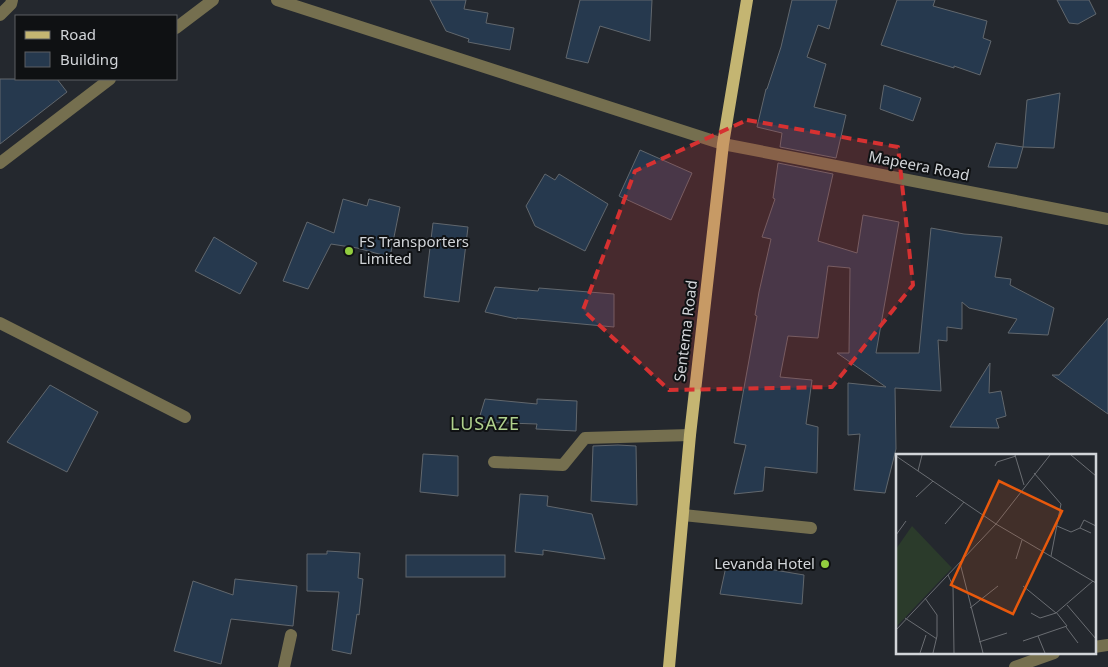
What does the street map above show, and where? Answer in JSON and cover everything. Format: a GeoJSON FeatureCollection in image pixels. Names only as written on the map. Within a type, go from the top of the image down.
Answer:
{"type":"FeatureCollection","features":[{"type":"Feature","properties":{"kind":"main road","name":"Sentema Road"},"geometry":{"type":"LineString","coordinates":[[669,667],[690,435],[724,144],[747,0]]}},
{"type":"Feature","properties":{"kind":"street"},"geometry":{"type":"LineString","coordinates":[[0,15],[11,4],[12,0]]}},
{"type":"Feature","properties":{"kind":"street"},"geometry":{"type":"LineString","coordinates":[[178,26],[213,0]]}},
{"type":"Feature","properties":{"kind":"street","name":"Mapeera Road"},"geometry":{"type":"LineString","coordinates":[[277,0],[724,144],[1108,219]]}},
{"type":"Feature","properties":{"kind":"street"},"geometry":{"type":"LineString","coordinates":[[0,163],[109,80]]}},
{"type":"Feature","properties":{"kind":"street"},"geometry":{"type":"LineString","coordinates":[[0,323],[185,416]]}},
{"type":"Feature","properties":{"kind":"street"},"geometry":{"type":"LineString","coordinates":[[494,462],[563,465],[585,438],[690,435]]}},
{"type":"Feature","properties":{"kind":"street"},"geometry":{"type":"LineString","coordinates":[[683,515],[811,528]]}},
{"type":"Feature","properties":{"kind":"street"},"geometry":{"type":"LineString","coordinates":[[284,667],[291,635]]}},
{"type":"Feature","properties":{"kind":"street"},"geometry":{"type":"LineString","coordinates":[[1015,667],[1051,654]]}},
{"type":"Feature","properties":{"kind":"highlighted area"},"geometry":{"type":"Polygon","coordinates":[[[747,120],[898,147],[913,285],[832,387],[669,390],[583,310],[635,171],[747,120]]]}},
{"type":"Feature","properties":{"kind":"building"},"geometry":{"type":"Polygon","coordinates":[[[430,0],[466,0],[464,9],[488,13],[486,23],[514,28],[510,50],[468,42],[469,39],[446,31],[430,0]]]}},
{"type":"Feature","properties":{"kind":"building"},"geometry":{"type":"Polygon","coordinates":[[[580,0],[652,0],[650,41],[600,26],[588,63],[566,58],[580,0]]]}},
{"type":"Feature","properties":{"kind":"building"},"geometry":{"type":"Polygon","coordinates":[[[792,0],[837,0],[829,29],[818,25],[807,57],[826,64],[814,107],[846,115],[836,158],[780,147],[782,133],[757,127],[766,89],[781,47],[792,0]]]}},
{"type":"Feature","properties":{"kind":"building"},"geometry":{"type":"Polygon","coordinates":[[[897,0],[935,0],[933,6],[987,21],[983,38],[991,41],[980,75],[881,45],[897,0]]]}},
{"type":"Feature","properties":{"kind":"building"},"geometry":{"type":"Polygon","coordinates":[[[1057,0],[1089,0],[1096,14],[1078,24],[1069,23],[1057,0]]]}},
{"type":"Feature","properties":{"kind":"building"},"geometry":{"type":"Polygon","coordinates":[[[0,79],[58,80],[67,92],[0,144],[0,79]]]}},
{"type":"Feature","properties":{"kind":"building"},"geometry":{"type":"Polygon","coordinates":[[[884,85],[921,98],[913,121],[880,109],[884,85]]]}},
{"type":"Feature","properties":{"kind":"building"},"geometry":{"type":"Polygon","coordinates":[[[1060,93],[1054,148],[1023,147],[1027,100],[1060,93]]]}},
{"type":"Feature","properties":{"kind":"building"},"geometry":{"type":"Polygon","coordinates":[[[996,143],[1023,147],[1017,168],[988,167],[996,143]]]}},
{"type":"Feature","properties":{"kind":"building"},"geometry":{"type":"Polygon","coordinates":[[[640,150],[692,173],[671,220],[619,196],[640,150]]]}},
{"type":"Feature","properties":{"kind":"building"},"geometry":{"type":"Polygon","coordinates":[[[778,163],[833,174],[818,241],[857,253],[863,215],[899,222],[876,353],[919,353],[931,228],[964,234],[1002,237],[995,277],[1011,279],[1010,285],[1054,308],[1048,335],[1008,333],[1017,319],[969,308],[962,302],[962,329],[947,327],[947,341],[938,340],[941,391],[895,388],[896,449],[885,493],[854,490],[860,434],[848,435],[848,383],[886,387],[837,353],[849,353],[850,268],[828,266],[818,338],[788,336],[780,377],[812,380],[806,424],[818,427],[817,473],[765,467],[763,491],[734,494],[746,445],[734,443],[757,316],[755,315],[759,292],[771,239],[762,237],[775,199],[773,198],[778,163]]]}},
{"type":"Feature","properties":{"kind":"building"},"geometry":{"type":"Polygon","coordinates":[[[545,174],[555,180],[559,174],[608,204],[585,251],[535,226],[526,206],[545,174]]]}},
{"type":"Feature","properties":{"kind":"building"},"geometry":{"type":"Polygon","coordinates":[[[343,199],[367,206],[369,199],[400,207],[390,257],[357,248],[331,244],[308,289],[283,281],[307,222],[334,233],[343,199]]]}},
{"type":"Feature","properties":{"kind":"building"},"geometry":{"type":"Polygon","coordinates":[[[433,223],[468,227],[459,302],[424,297],[433,223]]]}},
{"type":"Feature","properties":{"kind":"building"},"geometry":{"type":"Polygon","coordinates":[[[214,237],[257,263],[240,294],[195,271],[214,237]]]}},
{"type":"Feature","properties":{"kind":"building"},"geometry":{"type":"Polygon","coordinates":[[[495,287],[538,291],[539,288],[614,294],[614,327],[517,319],[485,312],[495,287]]]}},
{"type":"Feature","properties":{"kind":"building"},"geometry":{"type":"Polygon","coordinates":[[[1108,318],[1108,414],[1052,375],[1059,375],[1108,318]]]}},
{"type":"Feature","properties":{"kind":"building"},"geometry":{"type":"Polygon","coordinates":[[[990,363],[989,393],[1001,391],[1006,416],[996,419],[999,428],[950,427],[990,363]]]}},
{"type":"Feature","properties":{"kind":"building"},"geometry":{"type":"Polygon","coordinates":[[[50,385],[98,412],[67,472],[7,442],[50,385]]]}},
{"type":"Feature","properties":{"kind":"building"},"geometry":{"type":"Polygon","coordinates":[[[485,399],[537,404],[537,399],[577,401],[576,431],[536,429],[537,424],[478,422],[485,399]]]}},
{"type":"Feature","properties":{"kind":"building"},"geometry":{"type":"Polygon","coordinates":[[[593,446],[636,446],[637,505],[591,501],[593,446]]]}},
{"type":"Feature","properties":{"kind":"building"},"geometry":{"type":"Polygon","coordinates":[[[423,454],[458,456],[458,496],[420,492],[423,454]]]}},
{"type":"Feature","properties":{"kind":"building"},"geometry":{"type":"Polygon","coordinates":[[[520,494],[548,496],[547,506],[592,514],[605,559],[543,550],[543,555],[515,552],[520,494]]]}},
{"type":"Feature","properties":{"kind":"building"},"geometry":{"type":"Polygon","coordinates":[[[327,551],[360,553],[358,578],[363,579],[359,615],[357,614],[351,654],[332,650],[339,592],[307,591],[307,554],[327,554],[327,551]]]}},
{"type":"Feature","properties":{"kind":"building"},"geometry":{"type":"Polygon","coordinates":[[[406,555],[505,555],[505,577],[406,577],[406,555]]]}},
{"type":"Feature","properties":{"kind":"building"},"geometry":{"type":"Polygon","coordinates":[[[727,562],[804,575],[802,604],[720,594],[727,562]]]}},
{"type":"Feature","properties":{"kind":"building"},"geometry":{"type":"Polygon","coordinates":[[[235,579],[297,586],[293,626],[231,619],[221,664],[174,651],[193,581],[233,595],[235,579]]]}},
{"type":"Feature","properties":{"kind":"place","name":"FS Transporters Limited"},"geometry":{"type":"Point","coordinates":[349,251]}},
{"type":"Feature","properties":{"kind":"place","name":"Levanda Hotel"},"geometry":{"type":"Point","coordinates":[825,564]}},
{"type":"Feature","properties":{"kind":"district","name":"LUSAZE"},"geometry":{"type":"Point","coordinates":[485,424]}}]}
